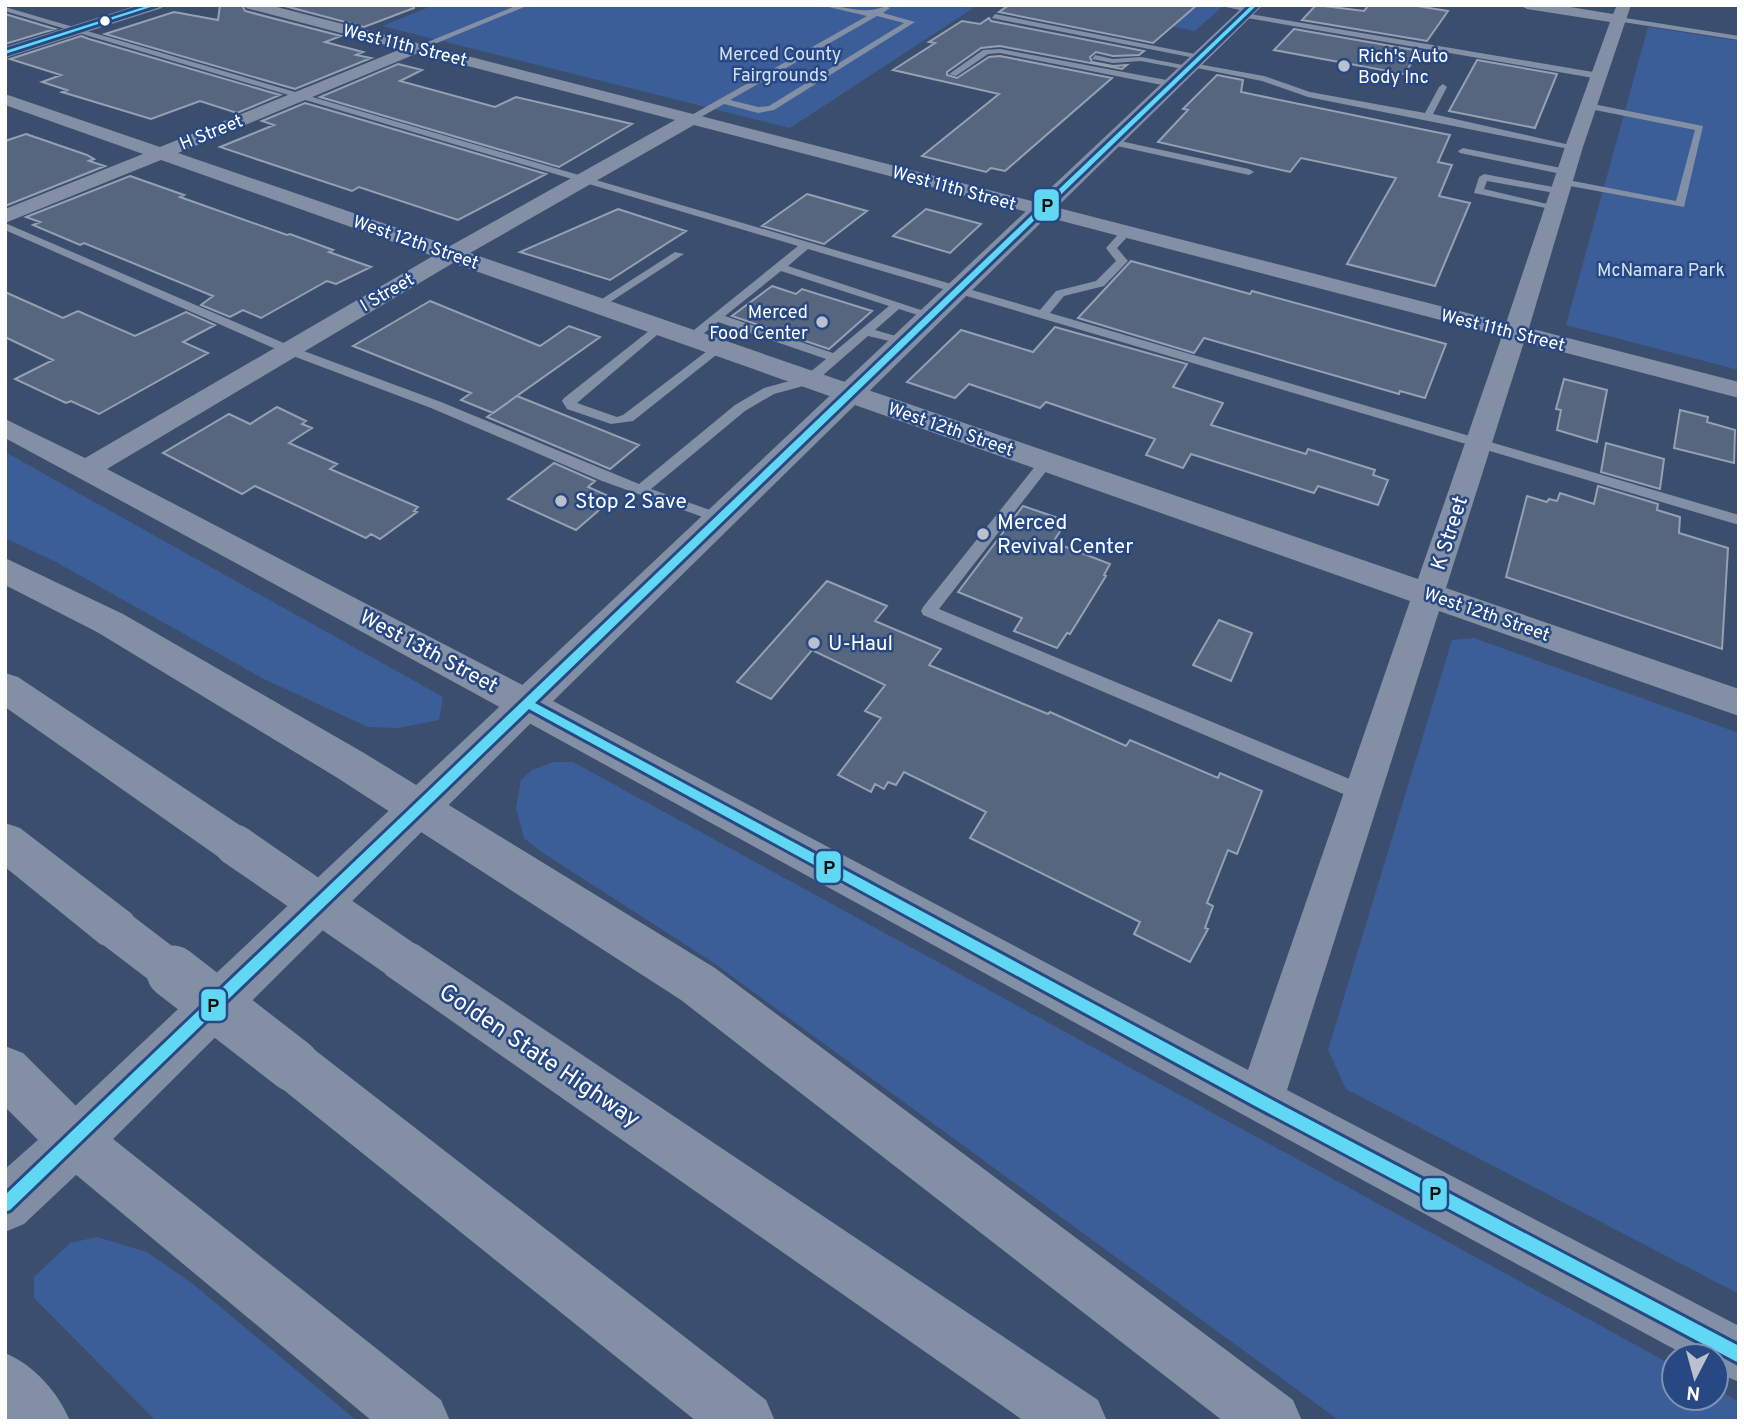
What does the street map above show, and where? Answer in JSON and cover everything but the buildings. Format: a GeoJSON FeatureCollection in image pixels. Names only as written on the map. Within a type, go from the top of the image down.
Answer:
{"type":"FeatureCollection","features":[{"type":"Feature","properties":{"kind":"highway"},"geometry":{"type":"LineString","coordinates":[[75,1141],[418,806],[1188,68],[1242,9]]}},
{"type":"Feature","properties":{"kind":"highway"},"geometry":{"type":"LineString","coordinates":[[5,570],[110,623],[418,806],[698,984],[1272,1421]]}},
{"type":"Feature","properties":{"kind":"highway","name":"Golden State Highway"},"geometry":{"type":"LineString","coordinates":[[5,687],[1077,1421]]}},
{"type":"Feature","properties":{"kind":"highway"},"geometry":{"type":"LineString","coordinates":[[5,841],[745,1421]]}},
{"type":"Feature","properties":{"kind":"highway"},"geometry":{"type":"LineString","coordinates":[[5,1071],[75,1141],[420,1421]]}},
{"type":"Feature","properties":{"kind":"main road"},"geometry":{"type":"LineString","coordinates":[[5,53],[156,5]]}},
{"type":"Feature","properties":{"kind":"main road"},"geometry":{"type":"LineString","coordinates":[[5,1205],[75,1141]]}},
{"type":"Feature","properties":{"kind":"street","name":"West 11th Street"},"geometry":{"type":"LineString","coordinates":[[251,5],[1739,390]]}},
{"type":"Feature","properties":{"kind":"street"},"geometry":{"type":"LineString","coordinates":[[1527,5],[1622,12]]}},
{"type":"Feature","properties":{"kind":"street","name":"K Street"},"geometry":{"type":"LineString","coordinates":[[1260,1101],[1515,333],[1563,180],[1622,12]]}},
{"type":"Feature","properties":{"kind":"street","name":"H Street"},"geometry":{"type":"LineString","coordinates":[[5,217],[417,48]]}},
{"type":"Feature","properties":{"kind":"street","name":"West 12th Street"},"geometry":{"type":"LineString","coordinates":[[5,99],[1739,703]]}},
{"type":"Feature","properties":{"kind":"street","name":"I Street"},"geometry":{"type":"LineString","coordinates":[[85,470],[691,118]]}},
{"type":"Feature","properties":{"kind":"street","name":"West 13th Street"},"geometry":{"type":"LineString","coordinates":[[5,427],[526,703],[1260,1101],[1739,1355]]}},
{"type":"Feature","properties":{"kind":"street"},"geometry":{"type":"LineString","coordinates":[[5,1380],[43,1421]]}},
{"type":"Feature","properties":{"kind":"lane"},"geometry":{"type":"LineString","coordinates":[[417,48],[525,5]]}},
{"type":"Feature","properties":{"kind":"lane"},"geometry":{"type":"LineString","coordinates":[[723,101],[758,110],[771,108],[911,22],[824,5]]}},
{"type":"Feature","properties":{"kind":"lane"},"geometry":{"type":"LineString","coordinates":[[691,118],[892,5]]}},
{"type":"Feature","properties":{"kind":"lane"},"geometry":{"type":"LineString","coordinates":[[914,5],[932,5]]}},
{"type":"Feature","properties":{"kind":"lane"},"geometry":{"type":"LineString","coordinates":[[5,9],[1739,520]]}},
{"type":"Feature","properties":{"kind":"lane"},"geometry":{"type":"LineString","coordinates":[[1242,9],[1287,22],[1599,76]]}},
{"type":"Feature","properties":{"kind":"lane"},"geometry":{"type":"LineString","coordinates":[[1622,12],[1739,38]]}},
{"type":"Feature","properties":{"kind":"lane"},"geometry":{"type":"LineString","coordinates":[[995,16],[1188,68]]}},
{"type":"Feature","properties":{"kind":"lane"},"geometry":{"type":"LineString","coordinates":[[1019,54],[1033,46]]}},
{"type":"Feature","properties":{"kind":"lane"},"geometry":{"type":"LineString","coordinates":[[953,74],[986,52],[1188,68]]}},
{"type":"Feature","properties":{"kind":"lane"},"geometry":{"type":"LineString","coordinates":[[1081,55],[1113,61],[1141,60],[1264,79],[1308,94],[1428,117],[1563,180]]}},
{"type":"Feature","properties":{"kind":"lane"},"geometry":{"type":"LineString","coordinates":[[1428,117],[1443,87]]}},
{"type":"Feature","properties":{"kind":"lane"},"geometry":{"type":"LineString","coordinates":[[1463,151],[1563,180],[1680,205],[1700,128],[1588,106]]}},
{"type":"Feature","properties":{"kind":"lane"},"geometry":{"type":"LineString","coordinates":[[1111,142],[1249,172]]}},
{"type":"Feature","properties":{"kind":"lane"},"geometry":{"type":"LineString","coordinates":[[1484,177],[1563,180],[1478,191],[1484,177]]}},
{"type":"Feature","properties":{"kind":"lane"},"geometry":{"type":"LineString","coordinates":[[5,226],[289,350],[436,405],[640,490],[719,518]]}},
{"type":"Feature","properties":{"kind":"lane"},"geometry":{"type":"LineString","coordinates":[[1042,315],[1060,293],[1100,284],[1122,261],[1111,248],[1126,232]]}},
{"type":"Feature","properties":{"kind":"lane"},"geometry":{"type":"LineString","coordinates":[[690,338],[807,245]]}},
{"type":"Feature","properties":{"kind":"lane"},"geometry":{"type":"LineString","coordinates":[[597,306],[679,254]]}},
{"type":"Feature","properties":{"kind":"lane"},"geometry":{"type":"LineString","coordinates":[[780,267],[930,315]]}},
{"type":"Feature","properties":{"kind":"lane"},"geometry":{"type":"LineString","coordinates":[[640,490],[740,408],[769,391],[809,380],[897,305]]}},
{"type":"Feature","properties":{"kind":"lane"},"geometry":{"type":"LineString","coordinates":[[716,317],[834,358]]}},
{"type":"Feature","properties":{"kind":"lane"},"geometry":{"type":"LineString","coordinates":[[659,327],[569,401],[572,406],[616,421],[628,418],[719,348]]}},
{"type":"Feature","properties":{"kind":"lane"},"geometry":{"type":"LineString","coordinates":[[866,331],[902,342]]}},
{"type":"Feature","properties":{"kind":"lane"},"geometry":{"type":"LineString","coordinates":[[1046,462],[929,611],[1362,793]]}},
{"type":"Feature","properties":{"kind":"green space","name":"Merced County Fairgrounds"},"geometry":{"type":"Polygon","coordinates":[[[434,5],[978,5],[790,128],[382,26],[434,5]]]}},
{"type":"Feature","properties":{"kind":"green space"},"geometry":{"type":"Polygon","coordinates":[[[1059,5],[1224,5],[1195,31],[1059,5]]]}},
{"type":"Feature","properties":{"kind":"green space","name":"McNamara Park"},"geometry":{"type":"Polygon","coordinates":[[[1648,27],[1739,41],[1739,370],[1566,325],[1648,27]]]}},
{"type":"Feature","properties":{"kind":"green space"},"geometry":{"type":"Polygon","coordinates":[[[5,452],[443,697],[439,720],[398,728],[368,727],[264,679],[56,562],[5,538],[5,452]]]}},
{"type":"Feature","properties":{"kind":"green space"},"geometry":{"type":"Polygon","coordinates":[[[1474,638],[1739,733],[1739,1294],[1346,1089],[1328,1050],[1452,640],[1474,638]]]}},
{"type":"Feature","properties":{"kind":"green space"},"geometry":{"type":"Polygon","coordinates":[[[554,762],[573,762],[1660,1358],[1660,1412],[1730,1412],[1730,1397],[1739,1402],[1739,1421],[1340,1421],[711,961],[540,851],[524,838],[516,808],[521,780],[532,770],[554,762]]]}},
{"type":"Feature","properties":{"kind":"green space"},"geometry":{"type":"Polygon","coordinates":[[[97,1237],[147,1252],[193,1284],[357,1421],[156,1421],[34,1298],[34,1277],[70,1243],[97,1237]]]}},
{"type":"Feature","properties":{"kind":"transit line","name":"P"},"geometry":{"type":"LineString","coordinates":[[5,53],[155,5]]}},
{"type":"Feature","properties":{"kind":"transit line","name":"P"},"geometry":{"type":"LineString","coordinates":[[5,1205],[1255,5]]}},
{"type":"Feature","properties":{"kind":"transit line","name":"P"},"geometry":{"type":"LineString","coordinates":[[526,703],[1260,1101],[1739,1355]]}},
{"type":"Feature","properties":{"kind":"place","name":"Rich's Auto Body Inc"},"geometry":{"type":"Point","coordinates":[1344,66]}},
{"type":"Feature","properties":{"kind":"place","name":"Merced Food Center"},"geometry":{"type":"Point","coordinates":[822,322]}},
{"type":"Feature","properties":{"kind":"place","name":"Stop 2 Save"},"geometry":{"type":"Point","coordinates":[561,501]}},
{"type":"Feature","properties":{"kind":"place","name":"Merced Revival Center"},"geometry":{"type":"Point","coordinates":[983,534]}},
{"type":"Feature","properties":{"kind":"place","name":"U-Haul"},"geometry":{"type":"Point","coordinates":[814,643]}}]}
